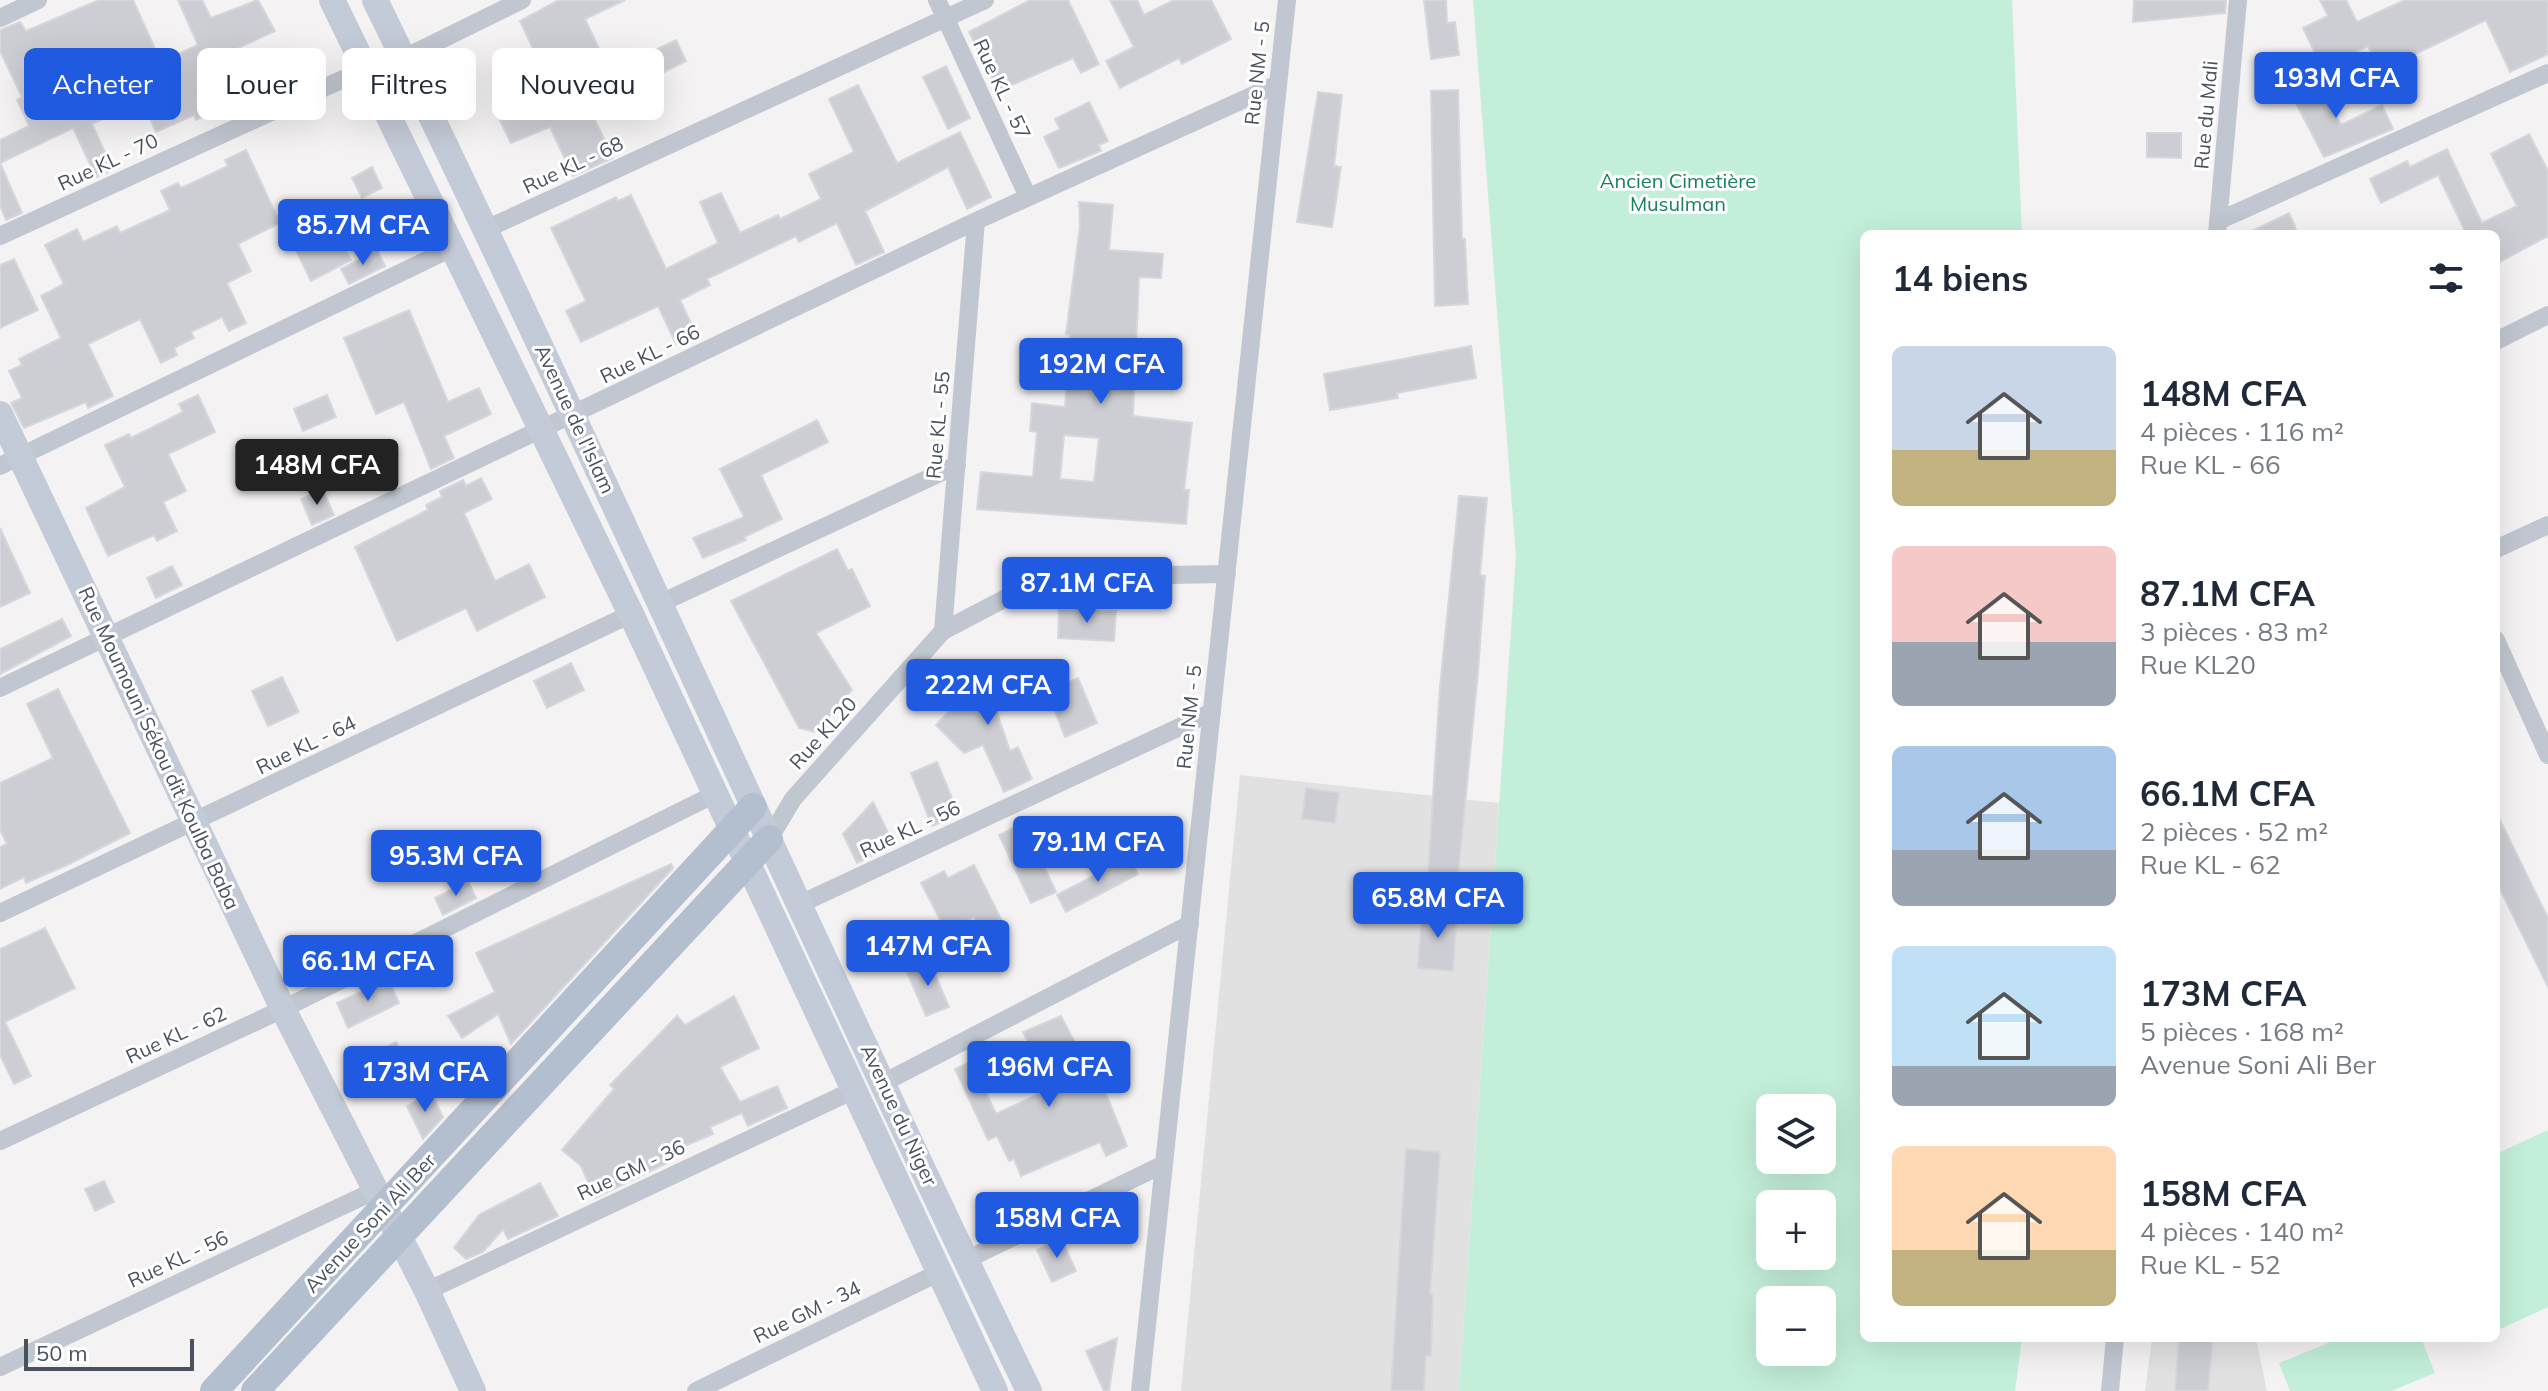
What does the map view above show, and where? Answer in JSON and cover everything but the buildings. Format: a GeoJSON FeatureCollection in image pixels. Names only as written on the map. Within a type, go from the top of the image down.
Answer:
{"type":"FeatureCollection","features":[{"type":"Feature","properties":{"kind":"main road","name":"Avenue de l'Islam"},"geometry":{"type":"LineString","coordinates":[[332,0],[355,48]]}},
{"type":"Feature","properties":{"kind":"main road","name":"Avenue de l'Islam"},"geometry":{"type":"LineString","coordinates":[[375,0],[399,48]]}},
{"type":"Feature","properties":{"kind":"main road","name":"Avenue de l'Islam"},"geometry":{"type":"LineString","coordinates":[[390,120],[631,614],[729,830]]}},
{"type":"Feature","properties":{"kind":"main road","name":"Avenue de l'Islam"},"geometry":{"type":"LineString","coordinates":[[433,120],[574,415],[769,839]]}},
{"type":"Feature","properties":{"kind":"main road","name":"Rue Moumouni Sékou dit Koulba Baba"},"geometry":{"type":"LineString","coordinates":[[0,414],[10,461],[108,638],[283,1009],[427,1291],[473,1391]]}},
{"type":"Feature","properties":{"kind":"main road","name":"Avenue Soni Ali Ber"},"geometry":{"type":"LineString","coordinates":[[214,1391],[379,1201],[753,807]]}},
{"type":"Feature","properties":{"kind":"main road"},"geometry":{"type":"LineString","coordinates":[[729,830],[745,863]]}},
{"type":"Feature","properties":{"kind":"main road","name":"Avenue Soni Ali Ber"},"geometry":{"type":"LineString","coordinates":[[255,1391],[769,839]]}},
{"type":"Feature","properties":{"kind":"main road","name":"Avenue du Niger"},"geometry":{"type":"LineString","coordinates":[[769,839],[1029,1391]]}},
{"type":"Feature","properties":{"kind":"main road","name":"Avenue du Niger"},"geometry":{"type":"LineString","coordinates":[[745,863],[995,1391]]}},
{"type":"Feature","properties":{"kind":"street"},"geometry":{"type":"LineString","coordinates":[[0,18],[38,0]]}},
{"type":"Feature","properties":{"kind":"street"},"geometry":{"type":"LineString","coordinates":[[424,48],[522,0]]}},
{"type":"Feature","properties":{"kind":"street","name":"Rue KL - 57"},"geometry":{"type":"LineString","coordinates":[[937,0],[1028,197]]}},
{"type":"Feature","properties":{"kind":"street","name":"Rue KL - 68"},"geometry":{"type":"LineString","coordinates":[[484,230],[985,0]]}},
{"type":"Feature","properties":{"kind":"street","name":"Rue NM - 5"},"geometry":{"type":"LineString","coordinates":[[1140,1391],[1287,0]]}},
{"type":"Feature","properties":{"kind":"street","name":"Rue du Mali"},"geometry":{"type":"LineString","coordinates":[[2217,228],[2238,0]]}},
{"type":"Feature","properties":{"kind":"street"},"geometry":{"type":"LineString","coordinates":[[2217,228],[2548,73]]}},
{"type":"Feature","properties":{"kind":"street","name":"Rue KL - 70"},"geometry":{"type":"LineString","coordinates":[[0,236],[342,80]]}},
{"type":"Feature","properties":{"kind":"street","name":"Rue KL - 66"},"geometry":{"type":"LineString","coordinates":[[0,688],[976,221],[1278,84]]}},
{"type":"Feature","properties":{"kind":"street","name":"Rue KL - 55"},"geometry":{"type":"LineString","coordinates":[[943,631],[976,221]]}},
{"type":"Feature","properties":{"kind":"street"},"geometry":{"type":"LineString","coordinates":[[10,461],[452,248]]}},
{"type":"Feature","properties":{"kind":"street"},"geometry":{"type":"LineString","coordinates":[[2500,339],[2548,315]]}},
{"type":"Feature","properties":{"kind":"street"},"geometry":{"type":"LineString","coordinates":[[661,603],[957,465]]}},
{"type":"Feature","properties":{"kind":"street"},"geometry":{"type":"LineString","coordinates":[[2500,547],[2548,525]]}},
{"type":"Feature","properties":{"kind":"street","name":"Rue KL20"},"geometry":{"type":"LineString","coordinates":[[769,839],[793,799],[943,631],[1046,577],[1227,574]]}},
{"type":"Feature","properties":{"kind":"street","name":"Rue KL - 64"},"geometry":{"type":"LineString","coordinates":[[0,913],[194,824],[631,614]]}},
{"type":"Feature","properties":{"kind":"street"},"geometry":{"type":"LineString","coordinates":[[2500,649],[2547,750]]}},
{"type":"Feature","properties":{"kind":"street","name":"Rue KL - 56"},"geometry":{"type":"LineString","coordinates":[[800,904],[1212,712]]}},
{"type":"Feature","properties":{"kind":"street","name":"Rue KL - 62"},"geometry":{"type":"LineString","coordinates":[[0,1141],[283,1009],[713,795]]}},
{"type":"Feature","properties":{"kind":"street"},"geometry":{"type":"LineString","coordinates":[[753,807],[793,799]]}},
{"type":"Feature","properties":{"kind":"street"},"geometry":{"type":"LineString","coordinates":[[883,1083],[1190,924]]}},
{"type":"Feature","properties":{"kind":"street","name":"Rue GM - 36"},"geometry":{"type":"LineString","coordinates":[[427,1291],[854,1090]]}},
{"type":"Feature","properties":{"kind":"street"},"geometry":{"type":"LineString","coordinates":[[968,1259],[1164,1164]]}},
{"type":"Feature","properties":{"kind":"street","name":"Rue KL - 56"},"geometry":{"type":"LineString","coordinates":[[0,1367],[379,1201]]}},
{"type":"Feature","properties":{"kind":"street","name":"Rue GM - 34"},"geometry":{"type":"LineString","coordinates":[[696,1391],[938,1273]]}},
{"type":"Feature","properties":{"kind":"street"},"geometry":{"type":"LineString","coordinates":[[2110,1391],[2115,1342]]}},
{"type":"Feature","properties":{"kind":"shaded area"},"geometry":{"type":"Polygon","coordinates":[[[1240,775],[1499,803],[1459,1391],[1181,1391],[1240,775]]]}},
{"type":"Feature","properties":{"kind":"shaded area"},"geometry":{"type":"Polygon","coordinates":[[[2151,1342],[2257,1342],[2267,1391],[2145,1391],[2151,1342]]]}},
{"type":"Feature","properties":{"kind":"green space","name":"Ancien Cimetière Musulman"},"geometry":{"type":"Polygon","coordinates":[[[1473,0],[2012,0],[2022,230],[1860,230],[1860,1342],[2021,1342],[2015,1391],[1459,1391],[1516,557],[1473,0]]]}},
{"type":"Feature","properties":{"kind":"green space"},"geometry":{"type":"Polygon","coordinates":[[[2548,1130],[2548,1307],[2500,1329],[2500,1152],[2548,1130]]]}},
{"type":"Feature","properties":{"kind":"green space"},"geometry":{"type":"Polygon","coordinates":[[[2330,1342],[2423,1342],[2435,1373],[2391,1391],[2290,1391],[2279,1363],[2330,1342]]]}}]}
